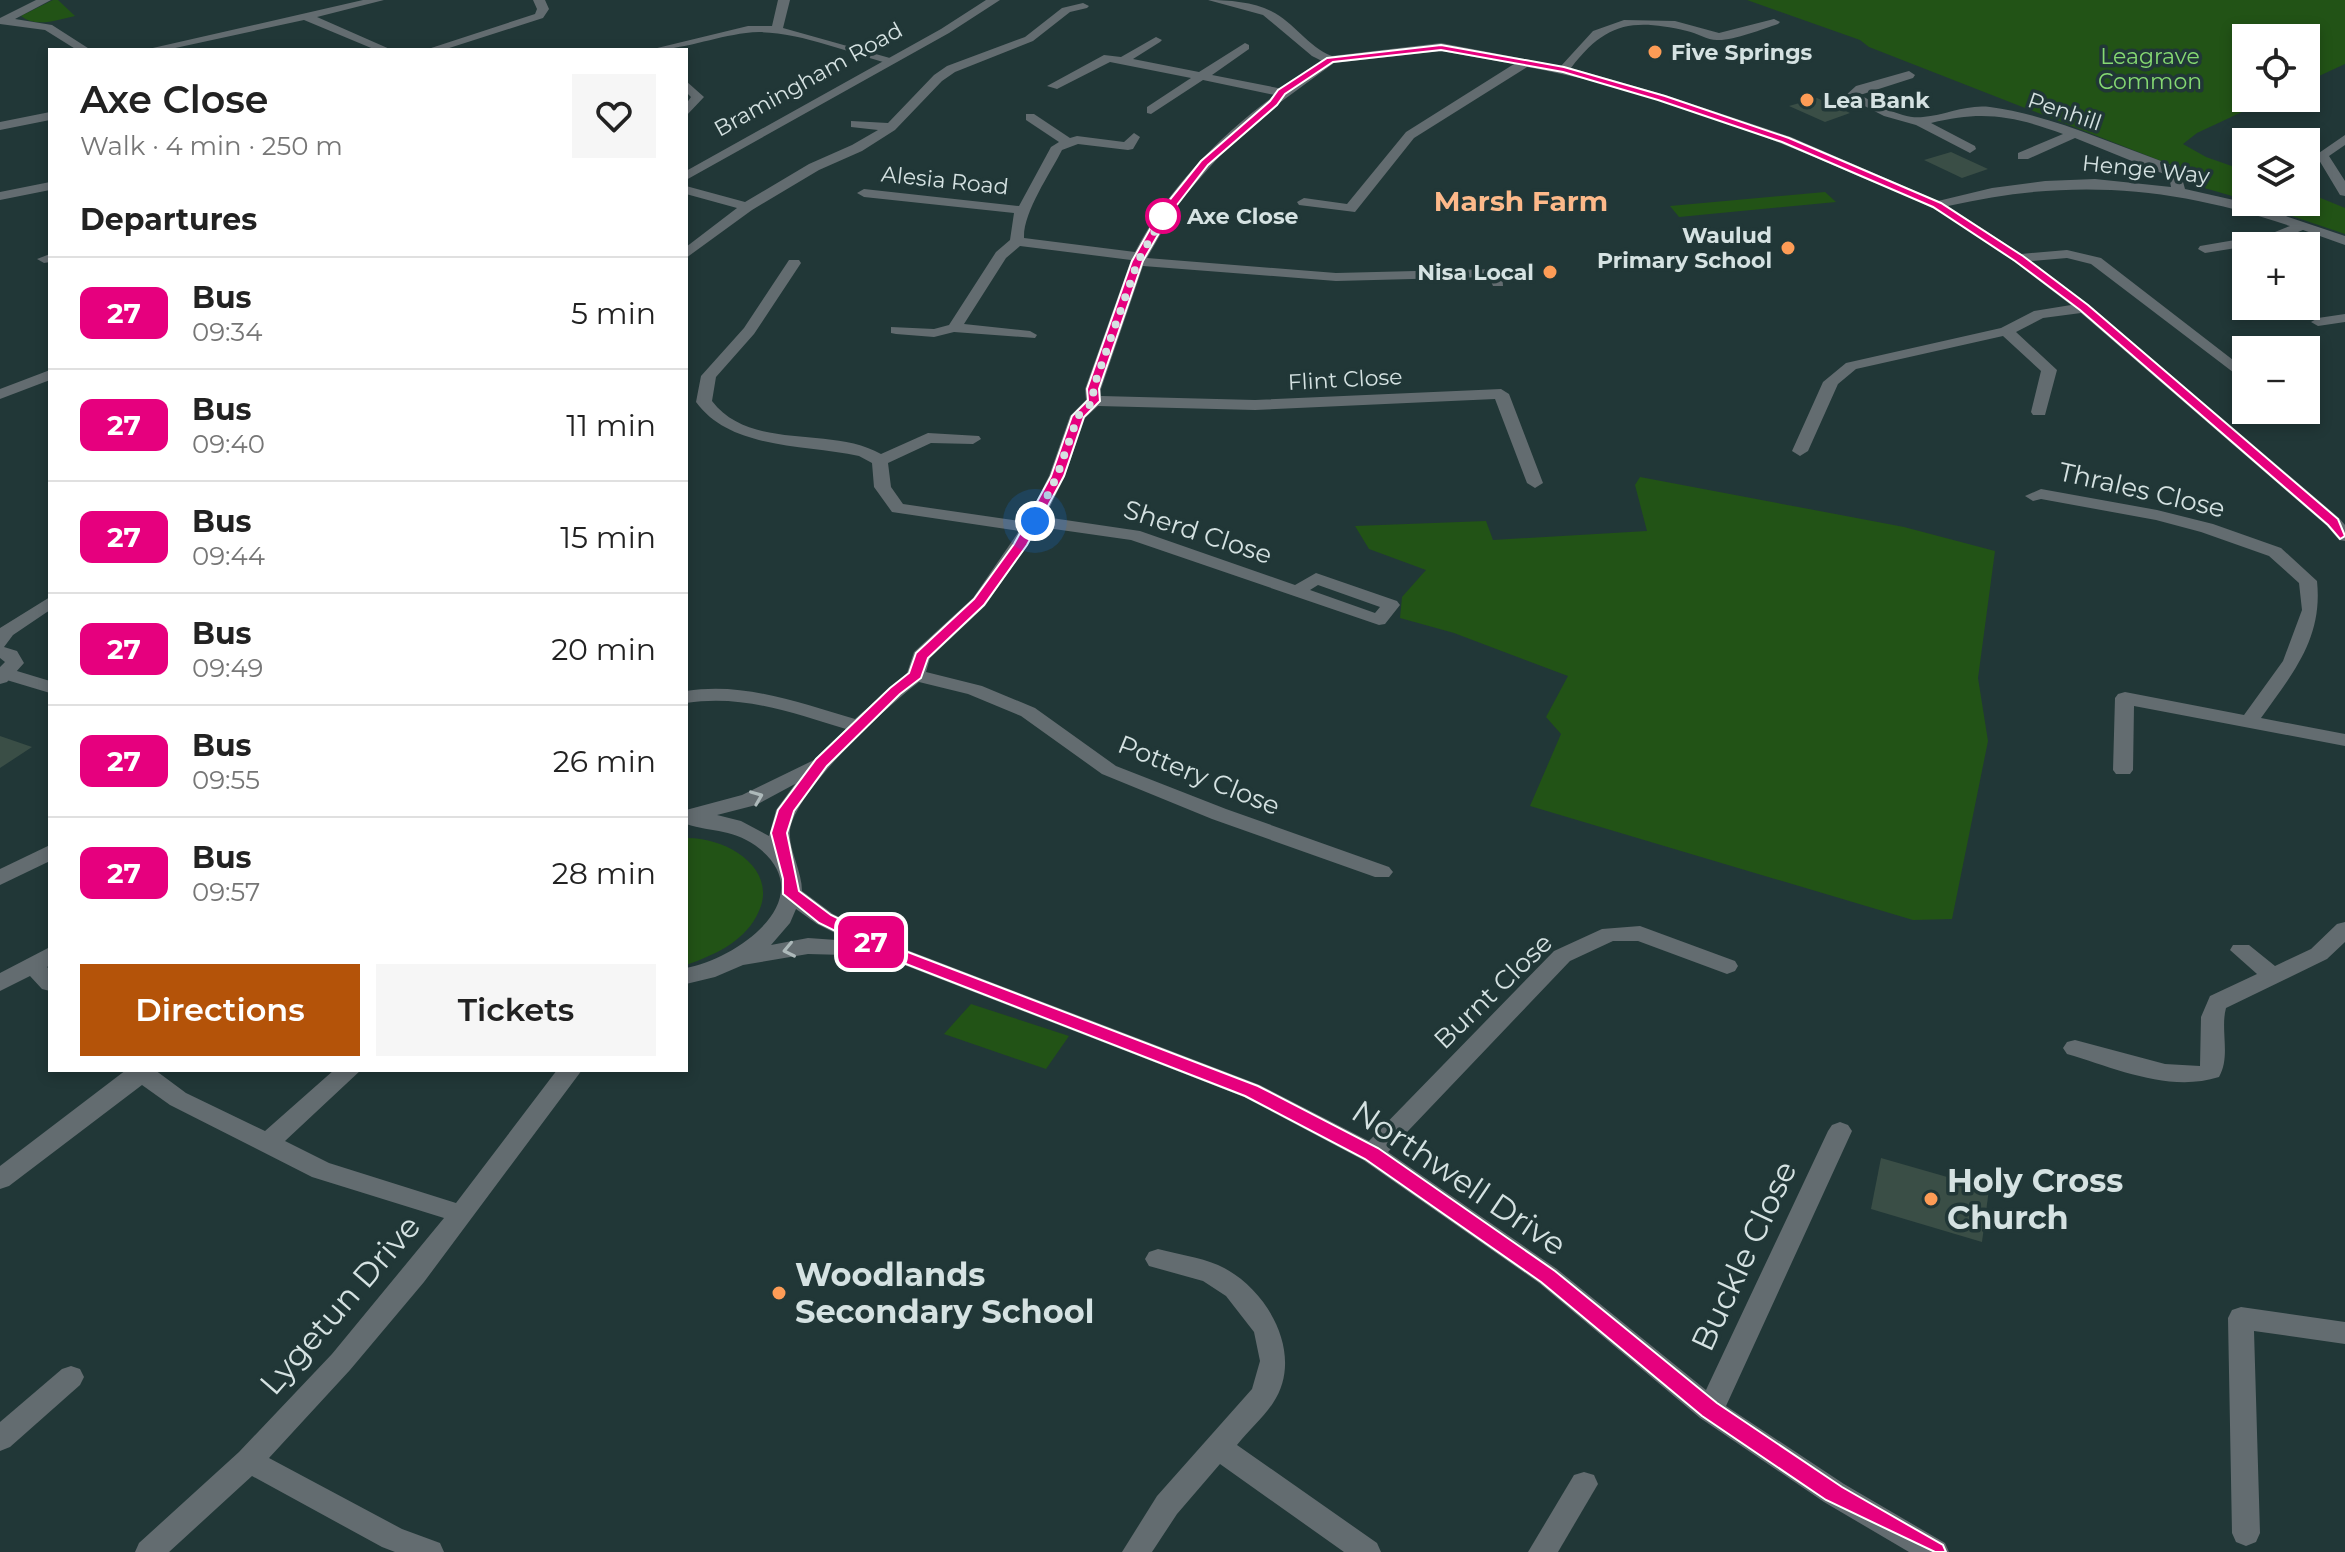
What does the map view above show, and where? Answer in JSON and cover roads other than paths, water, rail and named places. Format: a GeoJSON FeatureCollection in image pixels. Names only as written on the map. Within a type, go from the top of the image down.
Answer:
{"type":"FeatureCollection","features":[{"type":"Feature","properties":{"kind":"street"},"geometry":{"type":"LineString","coordinates":[[1,21],[45,0]]}},
{"type":"Feature","properties":{"kind":"street"},"geometry":{"type":"LineString","coordinates":[[159,48],[378,0]]}},
{"type":"Feature","properties":{"kind":"street"},"geometry":{"type":"LineString","coordinates":[[437,48],[539,16],[543,9],[539,0]]}},
{"type":"Feature","properties":{"kind":"street"},"geometry":{"type":"LineString","coordinates":[[777,30],[784,0]]}},
{"type":"Feature","properties":{"kind":"street","name":"Bramingham Road"},"geometry":{"type":"LineString","coordinates":[[688,175],[994,0]]}},
{"type":"Feature","properties":{"kind":"street"},"geometry":{"type":"LineString","coordinates":[[1214,0],[1267,13],[1316,54],[1331,60]]}},
{"type":"Feature","properties":{"kind":"street"},"geometry":{"type":"LineString","coordinates":[[688,252],[747,207],[814,167],[857,148],[891,127],[938,78],[951,69],[1029,39],[1066,10],[1083,6]]}},
{"type":"Feature","properties":{"kind":"street"},"geometry":{"type":"LineString","coordinates":[[305,16],[381,48]]}},
{"type":"Feature","properties":{"kind":"street"},"geometry":{"type":"LineString","coordinates":[[1,21],[48,27],[82,48]]}},
{"type":"Feature","properties":{"kind":"street"},"geometry":{"type":"LineString","coordinates":[[1564,70],[1600,30],[1619,24],[1698,27],[1722,41],[1774,22]]}},
{"type":"Feature","properties":{"kind":"street"},"geometry":{"type":"LineString","coordinates":[[664,48],[748,29],[777,30],[891,60]]}},
{"type":"Feature","properties":{"kind":"street"},"geometry":{"type":"LineString","coordinates":[[1124,60],[1156,40]]}},
{"type":"Feature","properties":{"kind":"street"},"geometry":{"type":"LineString","coordinates":[[1151,110],[1245,47]]}},
{"type":"Feature","properties":{"kind":"street"},"geometry":{"type":"LineString","coordinates":[[696,974],[735,960],[763,940],[782,918],[791,894],[779,833],[786,810],[822,763],[858,726],[916,675],[921,656],[979,602],[1033,524],[1057,476],[1078,416],[1094,401],[1093,389],[1139,259],[1165,213],[1204,163],[1274,103],[1281,92],[1331,60],[1441,47],[1564,70],[1661,98],[1786,140],[1937,205],[2019,259],[2084,308],[2333,522],[2345,536]]}},
{"type":"Feature","properties":{"kind":"street"},"geometry":{"type":"LineString","coordinates":[[1053,86],[1108,58],[1281,92]]}},
{"type":"Feature","properties":{"kind":"street"},"geometry":{"type":"LineString","coordinates":[[1304,202],[1350,209],[1410,135],[1524,63]]}},
{"type":"Feature","properties":{"kind":"street"},"geometry":{"type":"LineString","coordinates":[[1909,75],[1860,89],[1851,96],[1888,113],[1920,122],[1970,149]]}},
{"type":"Feature","properties":{"kind":"street"},"geometry":{"type":"LineString","coordinates":[[688,87],[698,97],[688,110]]}},
{"type":"Feature","properties":{"kind":"street","name":"Penhill"},"geometry":{"type":"LineString","coordinates":[[1920,122],[1961,112],[1986,110],[2032,118],[2156,164],[2175,174],[2179,191]]}},
{"type":"Feature","properties":{"kind":"street"},"geometry":{"type":"LineString","coordinates":[[0,126],[48,116]]}},
{"type":"Feature","properties":{"kind":"street"},"geometry":{"type":"LineString","coordinates":[[1030,117],[1067,142],[1128,146],[1134,137]]}},
{"type":"Feature","properties":{"kind":"street"},"geometry":{"type":"LineString","coordinates":[[855,124],[891,127]]}},
{"type":"Feature","properties":{"kind":"street"},"geometry":{"type":"LineString","coordinates":[[2023,156],[2074,134]]}},
{"type":"Feature","properties":{"kind":"street"},"geometry":{"type":"LineString","coordinates":[[2345,139],[2322,155],[2345,192]]}},
{"type":"Feature","properties":{"kind":"street","name":"Alesia Road"},"geometry":{"type":"LineString","coordinates":[[1017,241],[1020,210],[1037,189],[1057,147],[1067,142]]}},
{"type":"Feature","properties":{"kind":"street","name":"Henge Way"},"geometry":{"type":"LineString","coordinates":[[1937,205],[1989,191],[2059,183],[2101,183],[2179,191],[2249,207],[2345,241]]}},
{"type":"Feature","properties":{"kind":"street"},"geometry":{"type":"LineString","coordinates":[[0,196],[48,186]]}},
{"type":"Feature","properties":{"kind":"street"},"geometry":{"type":"LineString","coordinates":[[688,191],[747,207]]}},
{"type":"Feature","properties":{"kind":"street","name":"Alesia Road"},"geometry":{"type":"LineString","coordinates":[[864,193],[1020,210]]}},
{"type":"Feature","properties":{"kind":"street"},"geometry":{"type":"LineString","coordinates":[[2205,249],[2273,238],[2304,225]]}},
{"type":"Feature","properties":{"kind":"street"},"geometry":{"type":"LineString","coordinates":[[954,328],[1001,255],[1017,241],[1139,259],[1323,276],[1495,273],[1498,283]]}},
{"type":"Feature","properties":{"kind":"street"},"geometry":{"type":"LineString","coordinates":[[2019,259],[2051,253],[2078,254],[2096,261],[2232,366]]}},
{"type":"Feature","properties":{"kind":"street"},"geometry":{"type":"LineString","coordinates":[[794,263],[756,322],[706,382],[703,396],[720,420],[756,435],[864,451],[880,461],[928,438],[973,439]]}},
{"type":"Feature","properties":{"kind":"street"},"geometry":{"type":"LineString","coordinates":[[1800,451],[1831,382],[1851,366],[2006,331],[2039,314],[2084,308]]}},
{"type":"Feature","properties":{"kind":"street"},"geometry":{"type":"LineString","coordinates":[[2318,322],[2345,318]]}},
{"type":"Feature","properties":{"kind":"street"},"geometry":{"type":"LineString","coordinates":[[896,330],[934,333],[954,328],[1030,335]]}},
{"type":"Feature","properties":{"kind":"street"},"geometry":{"type":"LineString","coordinates":[[2006,331],[2049,370],[2039,412]]}},
{"type":"Feature","properties":{"kind":"street"},"geometry":{"type":"LineString","coordinates":[[0,394],[48,376]]}},
{"type":"Feature","properties":{"kind":"street","name":"Flint Close"},"geometry":{"type":"LineString","coordinates":[[1094,401],[1255,405],[1501,394],[1535,483]]}},
{"type":"Feature","properties":{"kind":"street","name":"Sherd Close"},"geometry":{"type":"LineString","coordinates":[[880,461],[881,485],[887,498],[898,508],[1134,535],[1296,592]]}},
{"type":"Feature","properties":{"kind":"street","name":"Thrales Close"},"geometry":{"type":"LineString","coordinates":[[2033,496],[2041,494],[2115,507],[2207,528],[2275,552],[2308,581],[2311,610],[2292,661],[2249,722]]}},
{"type":"Feature","properties":{"kind":"street"},"geometry":{"type":"LineString","coordinates":[[0,643],[6,632],[48,603]]}},
{"type":"Feature","properties":{"kind":"street"},"geometry":{"type":"LineString","coordinates":[[0,652],[14,658],[15,663],[4,676],[48,687]]}},
{"type":"Feature","properties":{"kind":"street","name":"Pottery Close"},"geometry":{"type":"LineString","coordinates":[[916,675],[975,690],[1028,712],[1109,770],[1219,814],[1382,872]]}},
{"type":"Feature","properties":{"kind":"street"},"geometry":{"type":"LineString","coordinates":[[688,697],[720,692],[742,694],[858,726]]}},
{"type":"Feature","properties":{"kind":"street"},"geometry":{"type":"LineString","coordinates":[[2123,770],[2125,698],[2345,740]]}},
{"type":"Feature","properties":{"kind":"street"},"geometry":{"type":"LineString","coordinates":[[688,817],[749,800],[822,763]]}},
{"type":"Feature","properties":{"kind":"street"},"geometry":{"type":"LineString","coordinates":[[688,818],[743,828],[771,844],[787,866]]}},
{"type":"Feature","properties":{"kind":"street"},"geometry":{"type":"LineString","coordinates":[[0,878],[48,853]]}},
{"type":"Feature","properties":{"kind":"street","name":"Northwell Drive"},"geometry":{"type":"LineString","coordinates":[[791,894],[825,919],[894,953],[1252,1091],[1372,1153],[1548,1276],[1710,1410],[1834,1493],[1935,1552]]}},
{"type":"Feature","properties":{"kind":"street"},"geometry":{"type":"LineString","coordinates":[[2075,1048],[2185,1076],[2205,1075],[2211,1071],[2215,1059],[2213,1007],[2271,974],[2319,954],[2345,929]]}},
{"type":"Feature","properties":{"kind":"street","name":"Burnt Close"},"geometry":{"type":"LineString","coordinates":[[1372,1153],[1562,956],[1610,934],[1640,933],[1727,966]]}},
{"type":"Feature","properties":{"kind":"street","name":"Northwell Drive"},"geometry":{"type":"LineString","coordinates":[[735,960],[808,946],[834,945],[894,953]]}},
{"type":"Feature","properties":{"kind":"street"},"geometry":{"type":"LineString","coordinates":[[2241,950],[2271,974]]}},
{"type":"Feature","properties":{"kind":"street"},"geometry":{"type":"LineString","coordinates":[[0,983],[41,960]]}},
{"type":"Feature","properties":{"kind":"street"},"geometry":{"type":"LineString","coordinates":[[0,1179],[139,1072]]}},
{"type":"Feature","properties":{"kind":"street"},"geometry":{"type":"LineString","coordinates":[[141,1072],[178,1099],[321,1170],[461,1214]]}},
{"type":"Feature","properties":{"kind":"street"},"geometry":{"type":"LineString","coordinates":[[266,1144],[347,1072]]}},
{"type":"Feature","properties":{"kind":"street","name":"Lygetun Drive"},"geometry":{"type":"LineString","coordinates":[[149,1552],[249,1461],[406,1286],[564,1074]]}},
{"type":"Feature","properties":{"kind":"street","name":"Buckle Close"},"geometry":{"type":"LineString","coordinates":[[1710,1410],[1840,1131]]}},
{"type":"Feature","properties":{"kind":"street"},"geometry":{"type":"LineString","coordinates":[[1136,1552],[1167,1505],[1264,1394],[1273,1361],[1267,1331],[1257,1313],[1235,1289],[1211,1273],[1158,1259]]}},
{"type":"Feature","properties":{"kind":"street"},"geometry":{"type":"LineString","coordinates":[[2246,1533],[2241,1318],[2345,1333]]}},
{"type":"Feature","properties":{"kind":"street"},"geometry":{"type":"LineString","coordinates":[[0,1439],[71,1377]]}},
{"type":"Feature","properties":{"kind":"street"},"geometry":{"type":"LineString","coordinates":[[1219,1448],[1367,1552]]}},
{"type":"Feature","properties":{"kind":"street"},"geometry":{"type":"LineString","coordinates":[[249,1461],[386,1545],[430,1552]]}},
{"type":"Feature","properties":{"kind":"street"},"geometry":{"type":"LineString","coordinates":[[1542,1552],[1584,1484]]}},
{"type":"Feature","properties":{"kind":"place","name":"Five Springs"},"geometry":{"type":"Point","coordinates":[1655,52]}},
{"type":"Feature","properties":{"kind":"place","name":"Lea Bank"},"geometry":{"type":"Point","coordinates":[1807,100]}},
{"type":"Feature","properties":{"kind":"place","name":"Axe Close"},"geometry":{"type":"Point","coordinates":[1163,216]}},
{"type":"Feature","properties":{"kind":"place","name":"Waulud Primary School"},"geometry":{"type":"Point","coordinates":[1788,248]}},
{"type":"Feature","properties":{"kind":"place","name":"Nisa Local"},"geometry":{"type":"Point","coordinates":[1550,272]}},
{"type":"Feature","properties":{"kind":"place","name":"Holy Cross Church"},"geometry":{"type":"Point","coordinates":[1931,1199]}},
{"type":"Feature","properties":{"kind":"place","name":"Woodlands Secondary School"},"geometry":{"type":"Point","coordinates":[779,1293]}},
{"type":"Feature","properties":{"kind":"district","name":"Marsh Farm"},"geometry":{"type":"Point","coordinates":[1521,201]}},
{"type":"Feature","properties":{"kind":"park label","name":"Leagrave Common"},"geometry":{"type":"Point","coordinates":[2150,68]}}]}
